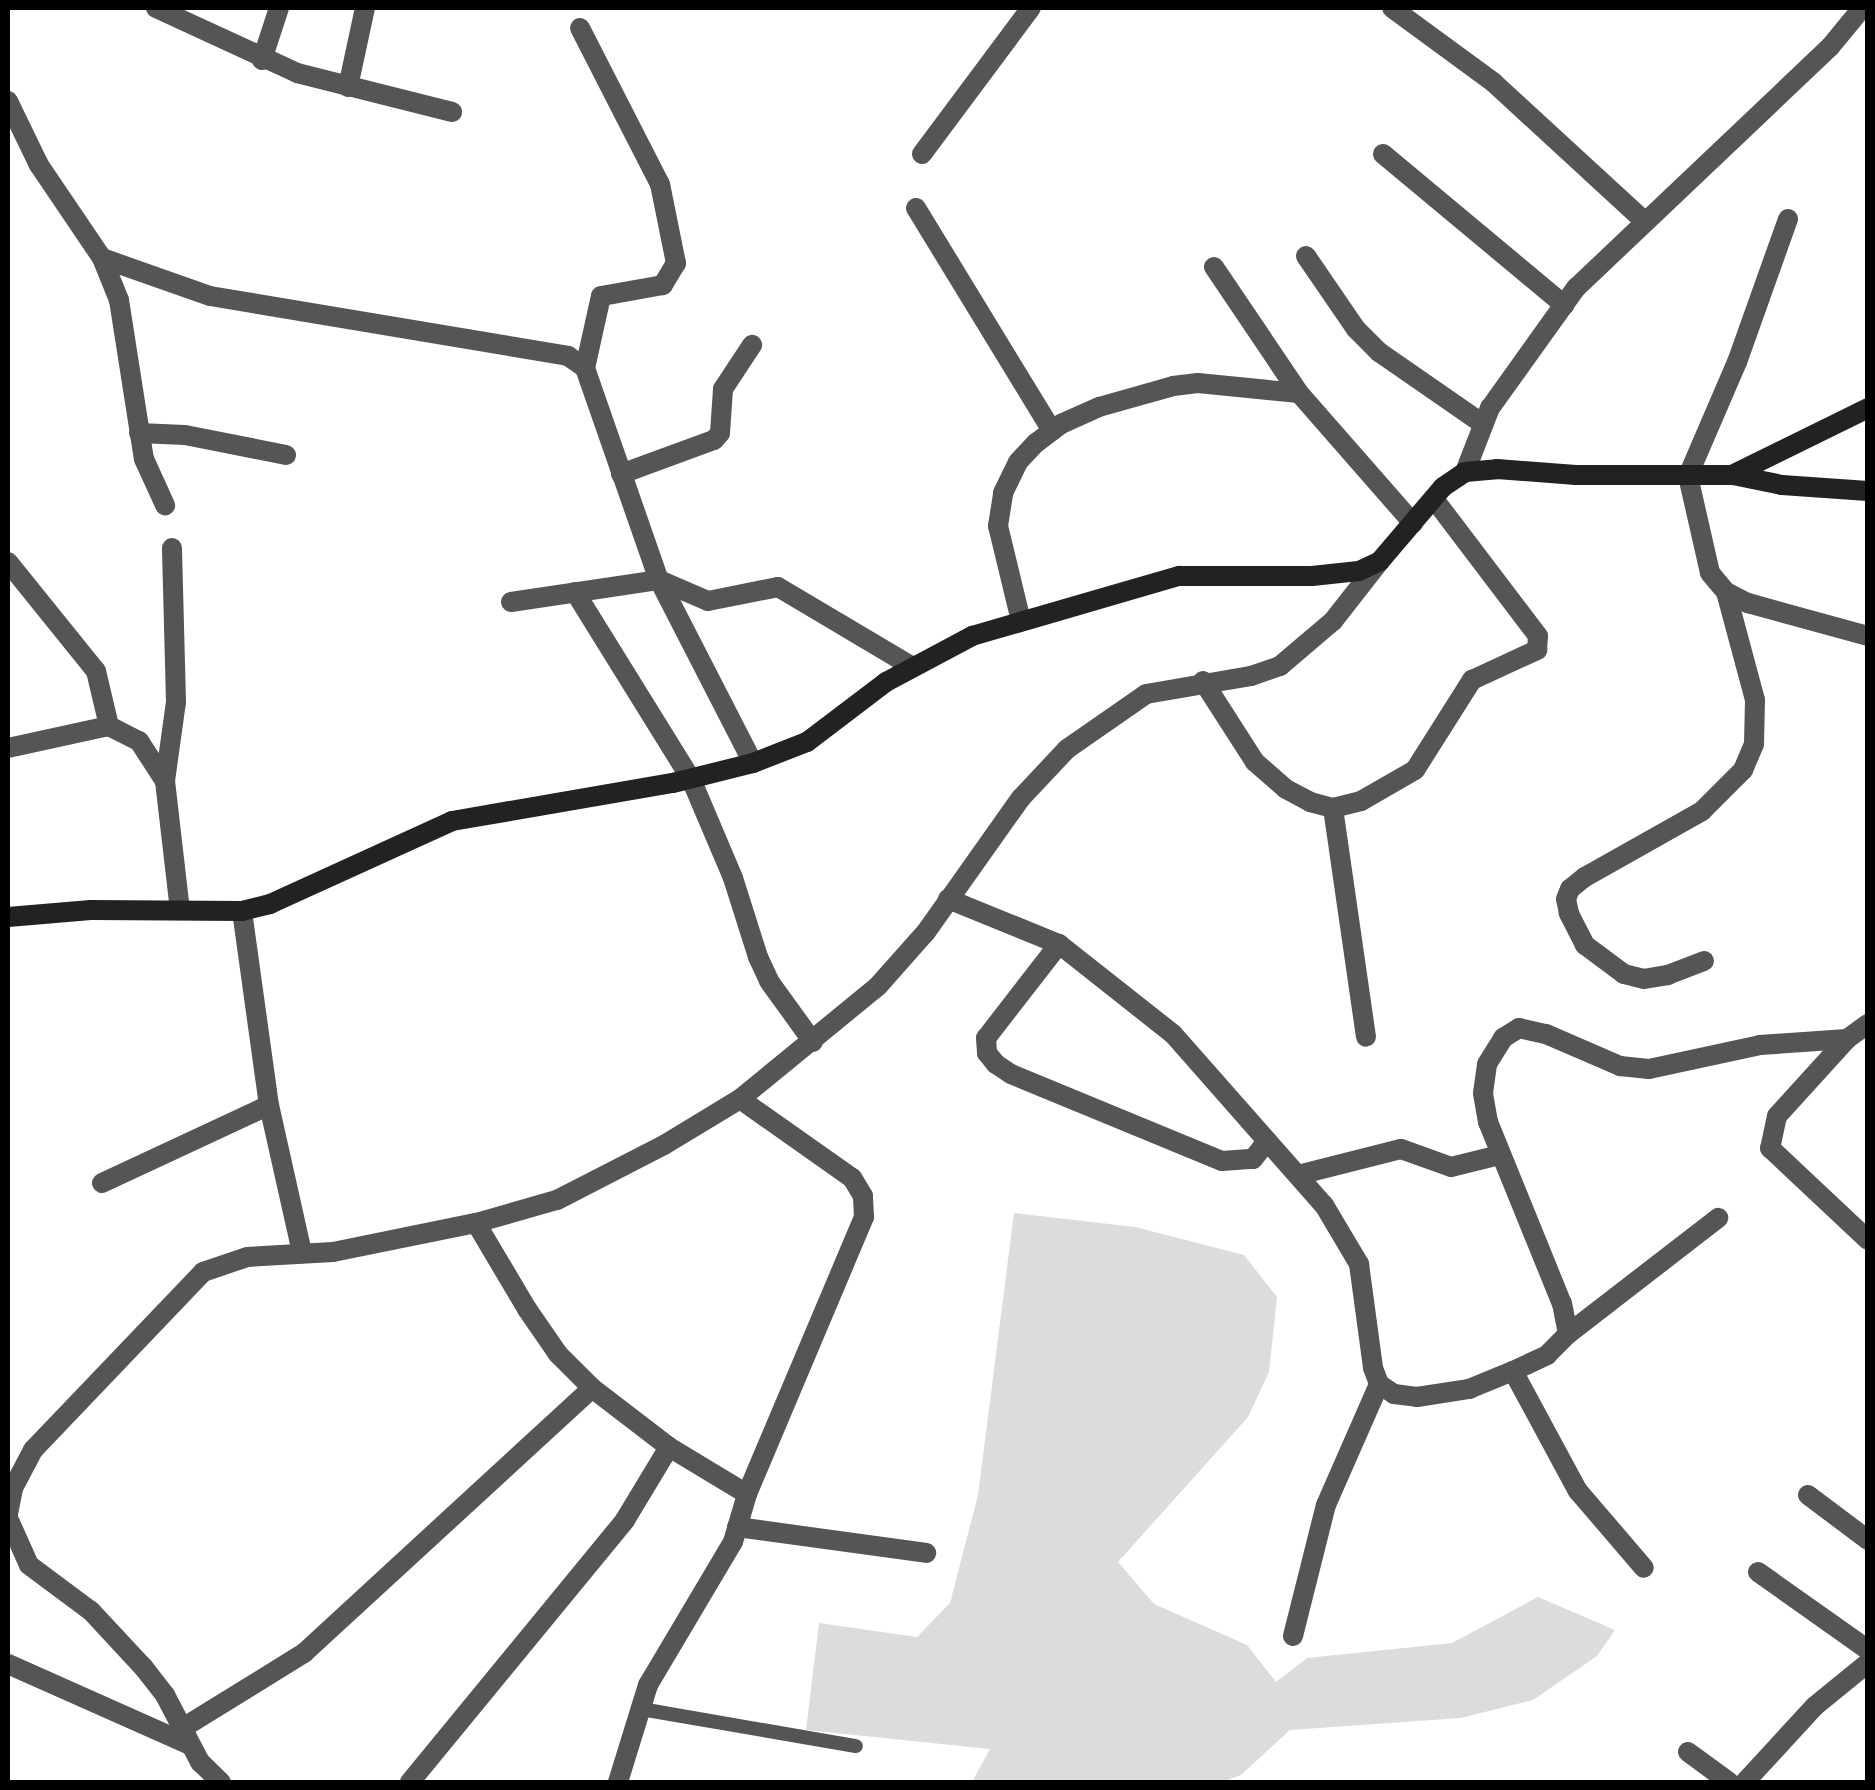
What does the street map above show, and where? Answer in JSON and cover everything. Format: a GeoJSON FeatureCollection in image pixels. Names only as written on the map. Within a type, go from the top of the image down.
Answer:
{"type":"FeatureCollection","features":[{"type":"Feature","properties":{"kind":"street"},"geometry":{"type":"LineString","coordinates":[[156,8],[262,60],[348,87],[452,112]]}},
{"type":"Feature","properties":{"kind":"street"},"geometry":{"type":"LineString","coordinates":[[262,60],[278,8]]}},
{"type":"Feature","properties":{"kind":"street"},"geometry":{"type":"LineString","coordinates":[[348,87],[365,8]]}},
{"type":"Feature","properties":{"kind":"street"},"geometry":{"type":"LineString","coordinates":[[922,154],[1030,8]]}},
{"type":"Feature","properties":{"kind":"street"},"geometry":{"type":"LineString","coordinates":[[1392,8],[1493,82],[1645,222]]}},
{"type":"Feature","properties":{"kind":"street"},"geometry":{"type":"LineString","coordinates":[[221,1782],[186,1737],[165,1695],[118,1638],[56,1583],[29,1566],[11,1542],[8,1516],[13,1488],[42,1439],[202,1272],[247,1257],[364,1248],[557,1200],[609,1176],[740,1099],[878,986],[926,932],[1021,798],[1067,749],[1146,694],[1203,681],[1251,676],[1280,666],[1304,650],[1434,499],[1465,472],[1482,424],[1564,304],[1830,47],[1862,8]]}},
{"type":"Feature","properties":{"kind":"street"},"geometry":{"type":"LineString","coordinates":[[580,28],[660,184],[676,263],[662,285],[601,296],[585,368],[659,580],[752,763]]}},
{"type":"Feature","properties":{"kind":"street"},"geometry":{"type":"LineString","coordinates":[[8,102],[39,165],[102,258],[126,330],[144,459],[165,505]]}},
{"type":"Feature","properties":{"kind":"street"},"geometry":{"type":"LineString","coordinates":[[1384,154],[1564,304]]}},
{"type":"Feature","properties":{"kind":"street"},"geometry":{"type":"LineString","coordinates":[[916,208],[1052,431]]}},
{"type":"Feature","properties":{"kind":"street"},"geometry":{"type":"LineString","coordinates":[[1788,219],[1737,362],[1688,476],[1710,573],[1726,592],[1748,603],[1868,636]]}},
{"type":"Feature","properties":{"kind":"street"},"geometry":{"type":"LineString","coordinates":[[1306,256],[1356,329],[1379,352],[1482,424]]}},
{"type":"Feature","properties":{"kind":"street"},"geometry":{"type":"LineString","coordinates":[[102,258],[210,296],[568,356],[585,368]]}},
{"type":"Feature","properties":{"kind":"street"},"geometry":{"type":"LineString","coordinates":[[1214,266],[1298,393],[1413,523]]}},
{"type":"Feature","properties":{"kind":"street"},"geometry":{"type":"LineString","coordinates":[[621,474],[714,440],[720,432],[723,389],[752,345]]}},
{"type":"Feature","properties":{"kind":"street"},"geometry":{"type":"LineString","coordinates":[[1021,621],[998,526],[1003,493],[1018,462],[1052,431],[1098,407],[1172,386],[1198,383],[1298,393]]}},
{"type":"Feature","properties":{"kind":"street"},"geometry":{"type":"LineString","coordinates":[[1732,475],[1868,408]]}},
{"type":"Feature","properties":{"kind":"street"},"geometry":{"type":"LineString","coordinates":[[140,433],[185,435],[286,454]]}},
{"type":"Feature","properties":{"kind":"street"},"geometry":{"type":"LineString","coordinates":[[1465,472],[1496,469],[1732,475],[1782,485],[1868,491]]}},
{"type":"Feature","properties":{"kind":"street"},"geometry":{"type":"LineString","coordinates":[[1203,681],[1255,762],[1286,789],[1333,808],[1361,801],[1415,770],[1472,680],[1537,650],[1538,636],[1434,499]]}},
{"type":"Feature","properties":{"kind":"street"},"geometry":{"type":"LineString","coordinates":[[172,548],[176,702],[166,782],[180,910]]}},
{"type":"Feature","properties":{"kind":"street"},"geometry":{"type":"LineString","coordinates":[[8,917],[242,911],[270,904],[452,821],[691,780],[752,763],[818,736],[911,666],[972,636],[1179,576],[1312,576],[1359,570],[1380,561]]}},
{"type":"Feature","properties":{"kind":"street"},"geometry":{"type":"LineString","coordinates":[[8,562],[96,671],[106,696],[109,726]]}},
{"type":"Feature","properties":{"kind":"street"},"geometry":{"type":"LineString","coordinates":[[511,602],[659,580],[708,601],[762,587],[792,592],[911,666]]}},
{"type":"Feature","properties":{"kind":"street"},"geometry":{"type":"LineString","coordinates":[[576,592],[691,780],[733,878],[758,957],[812,1042]]}},
{"type":"Feature","properties":{"kind":"street"},"geometry":{"type":"LineString","coordinates":[[1704,962],[1656,977],[1624,974],[1586,945],[1568,914],[1566,899],[1570,888],[1585,877],[1702,811],[1743,770],[1754,744],[1755,700],[1726,592]]}},
{"type":"Feature","properties":{"kind":"street"},"geometry":{"type":"LineString","coordinates":[[8,748],[109,726],[138,742],[166,782]]}},
{"type":"Feature","properties":{"kind":"street"},"geometry":{"type":"LineString","coordinates":[[1333,808],[1366,1037]]}},
{"type":"Feature","properties":{"kind":"street"},"geometry":{"type":"LineString","coordinates":[[948,899],[1058,944],[1173,1034],[1324,1205],[1359,1264],[1372,1368],[1379,1384],[1394,1394],[1430,1396],[1469,1389],[1547,1355],[1568,1334],[1718,1218]]}},
{"type":"Feature","properties":{"kind":"street"},"geometry":{"type":"LineString","coordinates":[[242,911],[269,1105],[302,1252]]}},
{"type":"Feature","properties":{"kind":"street"},"geometry":{"type":"LineString","coordinates":[[1058,944],[986,1038],[987,1053],[996,1064],[1011,1074],[1222,1160],[1253,1160],[1266,1141]]}},
{"type":"Feature","properties":{"kind":"street"},"geometry":{"type":"LineString","coordinates":[[1868,1024],[1847,1039],[1777,1116],[1770,1148],[1868,1240]]}},
{"type":"Feature","properties":{"kind":"street"},"geometry":{"type":"LineString","coordinates":[[1568,1334],[1562,1304],[1500,1156],[1483,1093],[1487,1064],[1503,1038],[1519,1028],[1620,1066],[1649,1069],[1760,1045],[1847,1039]]}},
{"type":"Feature","properties":{"kind":"street"},"geometry":{"type":"LineString","coordinates":[[618,1782],[660,1660],[715,1577],[864,1217],[863,1196],[852,1178],[740,1099]]}},
{"type":"Feature","properties":{"kind":"street"},"geometry":{"type":"LineString","coordinates":[[102,1183],[269,1105]]}},
{"type":"Feature","properties":{"kind":"street"},"geometry":{"type":"LineString","coordinates":[[1298,1175],[1400,1149],[1451,1168],[1500,1156]]}},
{"type":"Feature","properties":{"kind":"street"},"geometry":{"type":"LineString","coordinates":[[476,1223],[558,1354],[592,1388],[669,1447],[747,1494]]}},
{"type":"Feature","properties":{"kind":"street"},"geometry":{"type":"LineString","coordinates":[[1514,1371],[1578,1492],[1644,1568]]}},
{"type":"Feature","properties":{"kind":"street"},"geometry":{"type":"LineString","coordinates":[[1294,1636],[1326,1504],[1379,1384]]}},
{"type":"Feature","properties":{"kind":"street"},"geometry":{"type":"LineString","coordinates":[[186,1737],[304,1653],[592,1388]]}},
{"type":"Feature","properties":{"kind":"street"},"geometry":{"type":"LineString","coordinates":[[410,1782],[625,1520],[669,1447]]}},
{"type":"Feature","properties":{"kind":"street"},"geometry":{"type":"LineString","coordinates":[[1808,1496],[1868,1540]]}},
{"type":"Feature","properties":{"kind":"street"},"geometry":{"type":"LineString","coordinates":[[737,1526],[926,1552]]}},
{"type":"Feature","properties":{"kind":"street"},"geometry":{"type":"LineString","coordinates":[[1758,1572],[1868,1650]]}},
{"type":"Feature","properties":{"kind":"street"},"geometry":{"type":"LineString","coordinates":[[1744,1782],[1806,1714],[1868,1662]]}},
{"type":"Feature","properties":{"kind":"street"},"geometry":{"type":"LineString","coordinates":[[8,1664],[186,1737]]}},
{"type":"Feature","properties":{"kind":"street"},"geometry":{"type":"LineString","coordinates":[[1688,1752],[1728,1782]]}},
{"type":"Feature","properties":{"kind":"lane"},"geometry":{"type":"LineString","coordinates":[[641,1709],[856,1746]]}},
{"type":"Feature","properties":{"kind":"shaded area"},"geometry":{"type":"Polygon","coordinates":[[[1014,1213],[1135,1227],[1244,1255],[1277,1297],[1269,1372],[1248,1417],[1118,1562],[1154,1604],[1247,1645],[1276,1682],[1307,1658],[1452,1643],[1538,1597],[1615,1630],[1597,1656],[1533,1700],[1461,1718],[1290,1730],[1241,1775],[1222,1782],[972,1782],[990,1749],[806,1730],[819,1623],[917,1637],[950,1603],[978,1495],[1014,1213]]]}}]}
